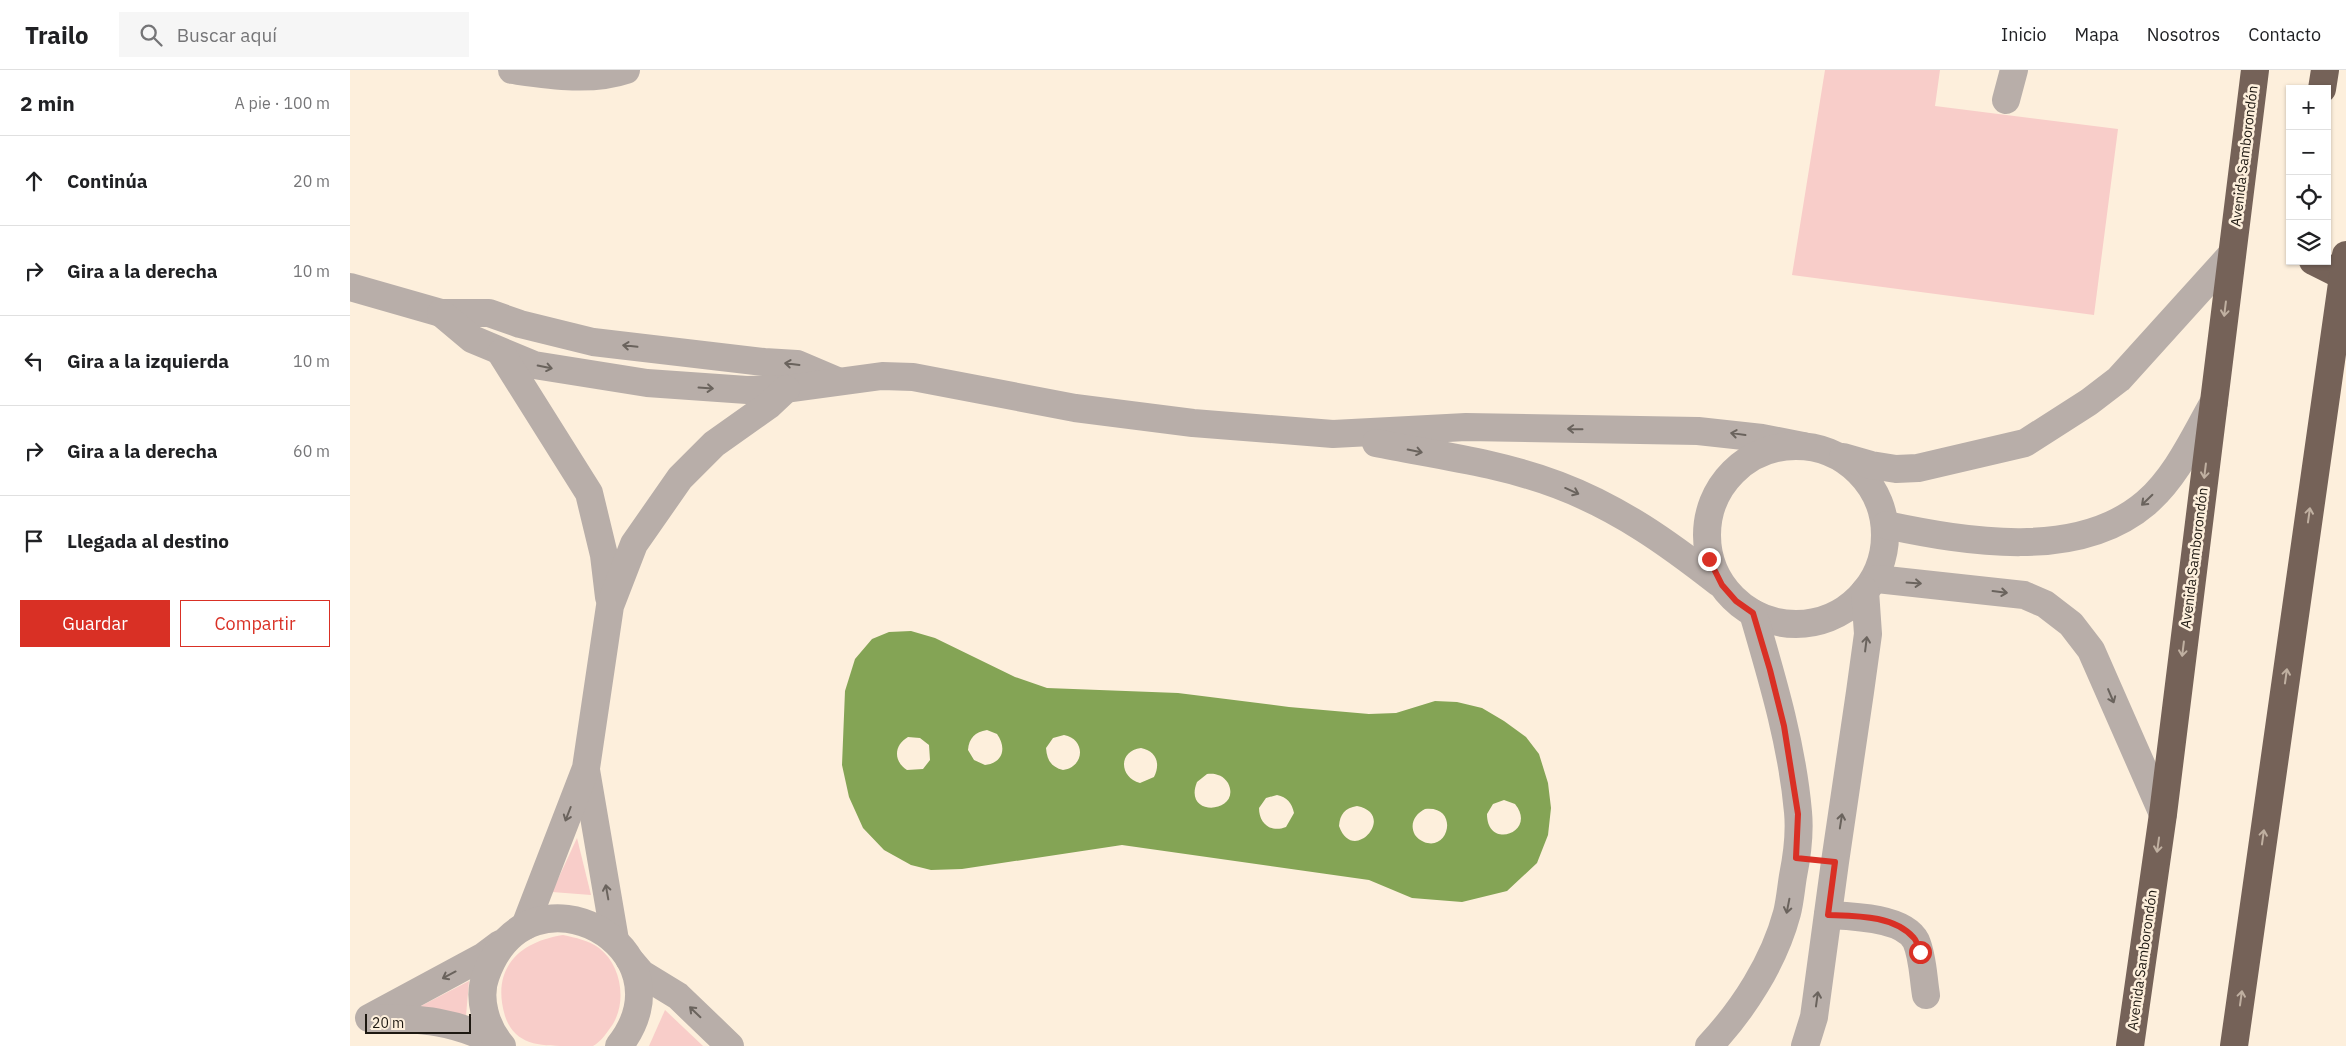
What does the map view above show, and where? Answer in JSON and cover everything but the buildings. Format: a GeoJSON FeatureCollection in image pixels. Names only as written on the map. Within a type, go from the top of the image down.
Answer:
{"type":"FeatureCollection","features":[{"type":"Feature","properties":{"kind":"highway","name":"Avenida Samborondón"},"geometry":{"type":"LineString","coordinates":[[2130,1046],[2162,814],[2255,70]]}},
{"type":"Feature","properties":{"kind":"highway"},"geometry":{"type":"LineString","coordinates":[[2323,85],[2325,70]]}},
{"type":"Feature","properties":{"kind":"highway"},"geometry":{"type":"LineString","coordinates":[[2234,1046],[2345,266],[2331,264]]}},
{"type":"Feature","properties":{"kind":"street"},"geometry":{"type":"LineString","coordinates":[[512,70],[560,76],[598,75],[626,70]]}},
{"type":"Feature","properties":{"kind":"street"},"geometry":{"type":"LineString","coordinates":[[2006,100],[2014,70]]}},
{"type":"Feature","properties":{"kind":"street"},"geometry":{"type":"LineString","coordinates":[[441,314],[472,339],[501,353],[534,365],[646,383],[747,390],[786,389],[882,376],[913,377],[1076,408],[1193,424],[1333,434],[1466,427],[1698,430],[1762,438],[1815,449],[1871,465],[1918,468],[2025,443],[2089,402],[2119,379],[2232,254]]}},
{"type":"Feature","properties":{"kind":"street"},"geometry":{"type":"LineString","coordinates":[[350,287],[441,314],[489,314],[520,324],[592,342],[764,362],[797,364],[837,381]]}},
{"type":"Feature","properties":{"kind":"street"},"geometry":{"type":"LineString","coordinates":[[501,353],[589,493],[604,555],[610,606]]}},
{"type":"Feature","properties":{"kind":"street"},"geometry":{"type":"LineString","coordinates":[[501,1045],[488,1025],[483,1003],[484,981],[492,959],[515,934],[586,768],[610,606],[634,544],[680,478],[714,444],[769,405],[786,389]]}},
{"type":"Feature","properties":{"kind":"street"},"geometry":{"type":"LineString","coordinates":[[1886,525],[1945,538],[2016,542],[2073,538],[2115,524],[2146,502],[2176,469],[2214,402]]}},
{"type":"Feature","properties":{"kind":"street"},"geometry":{"type":"LineString","coordinates":[[1333,434],[1501,468],[1557,484],[1610,508],[1666,541],[1722,585],[1736,601],[1753,613],[1777,622],[1801,624],[1825,619],[1847,608],[1871,585],[2024,595],[2046,604],[2071,624],[2091,650],[2162,814]]}},
{"type":"Feature","properties":{"kind":"street"},"geometry":{"type":"LineString","coordinates":[[1722,585],[1709,559],[1706,531],[1712,503],[1726,478],[1748,460],[1774,448],[1815,449],[1852,466],[1871,487],[1886,525],[1884,544],[1871,585],[1868,634],[1814,1017],[1805,1046]]}},
{"type":"Feature","properties":{"kind":"street"},"geometry":{"type":"LineString","coordinates":[[1709,1046],[1721,1034],[1751,991],[1772,954],[1787,913],[1796,858],[1798,814],[1784,726],[1753,613]]}},
{"type":"Feature","properties":{"kind":"street"},"geometry":{"type":"LineString","coordinates":[[586,768],[622,950],[638,984],[637,1010],[628,1034],[619,1046]]}},
{"type":"Feature","properties":{"kind":"street"},"geometry":{"type":"LineString","coordinates":[[1796,858],[1835,862]]}},
{"type":"Feature","properties":{"kind":"street"},"geometry":{"type":"LineString","coordinates":[[1828,915],[1858,916],[1893,923],[1915,938],[1920,952],[1926,995]]}},
{"type":"Feature","properties":{"kind":"street"},"geometry":{"type":"LineString","coordinates":[[359,1020],[484,956],[515,934],[548,919],[572,919],[596,926],[622,950],[642,974],[678,996],[730,1046]]}},
{"type":"Feature","properties":{"kind":"street"},"geometry":{"type":"LineString","coordinates":[[359,1020],[415,1018],[457,1026],[483,1035],[501,1045]]}},
{"type":"Feature","properties":{"kind":"shaded area"},"geometry":{"type":"Polygon","coordinates":[[[1825,70],[1940,70],[1935,106],[2118,129],[2094,315],[1792,275],[1825,70]]]}},
{"type":"Feature","properties":{"kind":"shaded area"},"geometry":{"type":"Polygon","coordinates":[[[911,631],[935,638],[1015,677],[1047,688],[1178,693],[1289,707],[1369,714],[1396,713],[1435,701],[1457,702],[1482,708],[1526,737],[1539,754],[1548,783],[1551,808],[1548,835],[1537,863],[1507,891],[1462,902],[1412,898],[1369,880],[1122,845],[962,869],[931,870],[911,865],[884,850],[863,828],[849,797],[842,765],[845,691],[855,659],[872,639],[889,632],[911,631]],[[987,730],[979,732],[971,739],[968,750],[974,760],[985,765],[991,764],[1002,754],[1002,744],[997,734],[987,730]],[[1064,735],[1053,738],[1046,748],[1050,762],[1059,769],[1070,768],[1079,759],[1079,747],[1076,742],[1064,735]],[[908,737],[900,744],[897,758],[907,770],[923,769],[930,760],[929,745],[920,738],[908,737]],[[1141,748],[1133,750],[1128,754],[1124,764],[1125,770],[1133,780],[1140,783],[1154,777],[1157,762],[1154,755],[1141,748]],[[1207,774],[1197,782],[1195,794],[1198,802],[1212,808],[1221,806],[1227,801],[1230,793],[1228,783],[1224,778],[1216,774],[1207,774]],[[1277,795],[1266,798],[1259,808],[1261,819],[1264,823],[1275,829],[1286,827],[1294,813],[1289,801],[1277,795]],[[1504,800],[1493,804],[1487,814],[1489,825],[1495,832],[1502,834],[1510,833],[1520,823],[1520,814],[1515,804],[1504,800]],[[1357,806],[1346,810],[1342,815],[1339,826],[1345,837],[1353,841],[1362,839],[1369,834],[1373,826],[1373,818],[1369,811],[1357,806]],[[1425,809],[1414,820],[1413,831],[1424,842],[1433,843],[1440,841],[1445,835],[1447,828],[1446,820],[1443,814],[1436,810],[1425,809]]]}},
{"type":"Feature","properties":{"kind":"shaded area"},"geometry":{"type":"Polygon","coordinates":[[[577,838],[591,895],[552,892],[577,838]]]}},
{"type":"Feature","properties":{"kind":"shaded area"},"geometry":{"type":"Polygon","coordinates":[[[563,935],[586,941],[599,948],[612,964],[620,983],[621,994],[617,1015],[607,1033],[593,1046],[549,1046],[530,1042],[522,1039],[515,1033],[509,1026],[505,1016],[502,984],[505,972],[512,961],[521,951],[533,944],[563,935]]]}},
{"type":"Feature","properties":{"kind":"shaded area"},"geometry":{"type":"Polygon","coordinates":[[[469,981],[466,1016],[419,1007],[469,981]]]}},
{"type":"Feature","properties":{"kind":"shaded area"},"geometry":{"type":"Polygon","coordinates":[[[665,1010],[703,1046],[649,1046],[665,1010]]]}},
{"type":"Feature","properties":{"kind":"route"},"geometry":{"type":"LineString","coordinates":[[1709,559],[1722,585],[1736,601],[1753,613],[1770,670],[1784,726],[1798,814],[1796,858],[1835,862],[1828,915],[1858,916],[1893,923],[1915,938],[1920,952]]}}]}
